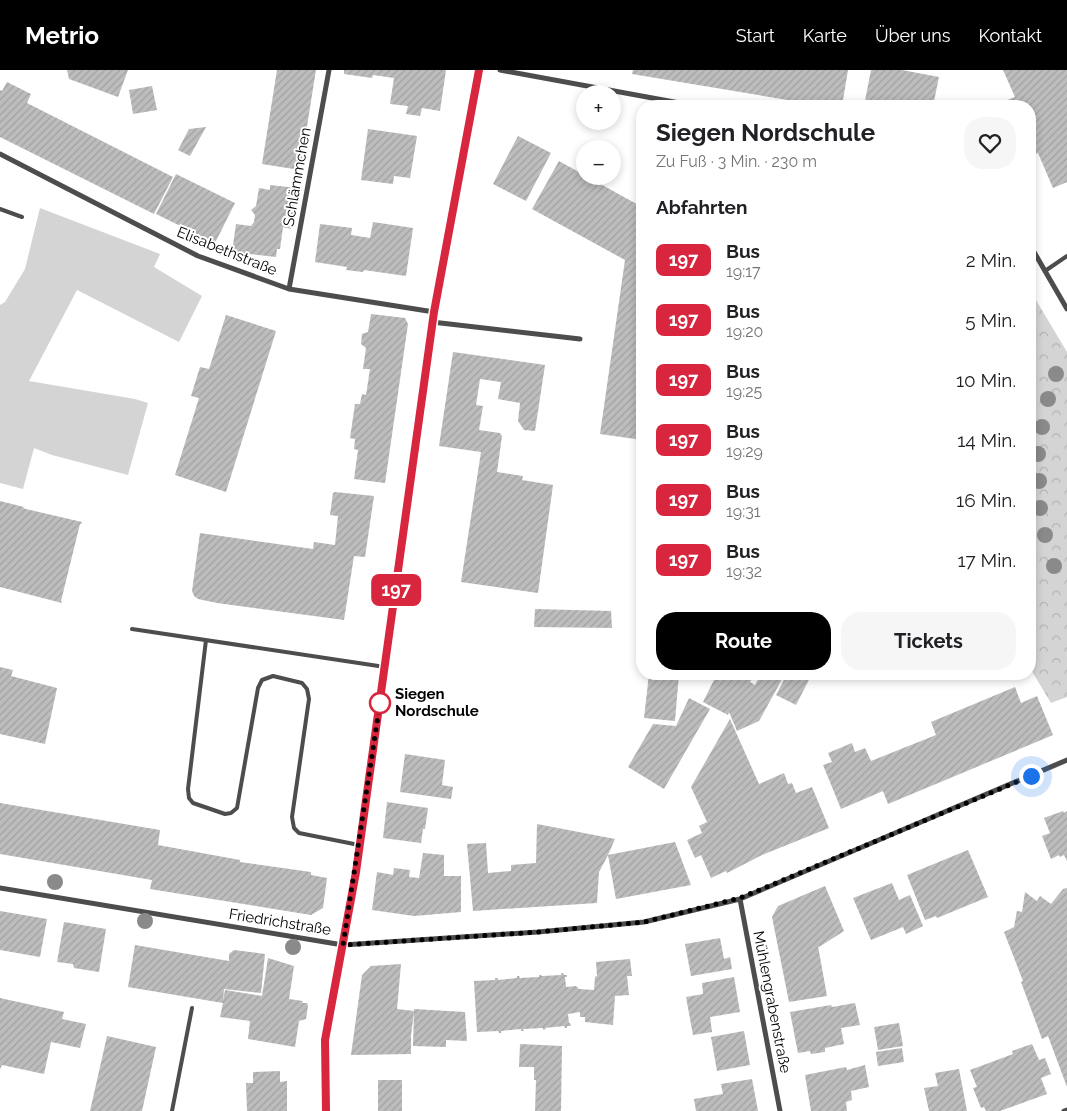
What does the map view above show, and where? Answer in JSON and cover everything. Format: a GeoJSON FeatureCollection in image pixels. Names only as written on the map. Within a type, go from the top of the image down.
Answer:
{"type":"FeatureCollection","features":[{"type":"Feature","properties":{"kind":"street","name":"Schlämmchen"},"geometry":{"type":"LineString","coordinates":[[289,289],[329,70]]}},
{"type":"Feature","properties":{"kind":"street"},"geometry":{"type":"LineString","coordinates":[[326,1111],[325,1040],[360,845],[432,322],[479,70]]}},
{"type":"Feature","properties":{"kind":"street"},"geometry":{"type":"LineString","coordinates":[[500,70],[663,100]]}},
{"type":"Feature","properties":{"kind":"street","name":"Elisabethstraße"},"geometry":{"type":"LineString","coordinates":[[0,154],[198,256],[289,289],[434,312]]}},
{"type":"Feature","properties":{"kind":"street"},"geometry":{"type":"LineString","coordinates":[[1036,256],[1067,309]]}},
{"type":"Feature","properties":{"kind":"street"},"geometry":{"type":"LineString","coordinates":[[432,322],[580,339]]}},
{"type":"Feature","properties":{"kind":"street","name":"Friedrichstraße"},"geometry":{"type":"LineString","coordinates":[[0,888],[343,945],[538,932],[644,922],[740,898],[1067,760]]}},
{"type":"Feature","properties":{"kind":"street","name":"Mühlengrabenstraße"},"geometry":{"type":"LineString","coordinates":[[740,898],[780,1111]]}},
{"type":"Feature","properties":{"kind":"lane"},"geometry":{"type":"LineString","coordinates":[[0,210],[22,217]]}},
{"type":"Feature","properties":{"kind":"lane"},"geometry":{"type":"LineString","coordinates":[[1045,272],[1067,256]]}},
{"type":"Feature","properties":{"kind":"lane"},"geometry":{"type":"LineString","coordinates":[[132,628],[385,667]]}},
{"type":"Feature","properties":{"kind":"lane"},"geometry":{"type":"LineString","coordinates":[[206,640],[188,789],[189,798],[193,803],[225,814],[232,813],[237,808],[258,688],[262,680],[273,676],[302,683],[307,689],[309,699],[292,817],[294,828],[299,833],[360,845]]}},
{"type":"Feature","properties":{"kind":"lane"},"geometry":{"type":"LineString","coordinates":[[172,1111],[192,1008]]}},
{"type":"Feature","properties":{"kind":"green space"},"geometry":{"type":"Polygon","coordinates":[[[40,208],[160,254],[154,267],[202,296],[179,342],[77,290],[29,381],[135,399],[148,403],[128,475],[52,455],[34,448],[23,489],[0,483],[0,305],[5,302],[25,269],[40,208]]]}},
{"type":"Feature","properties":{"kind":"green space"},"geometry":{"type":"Polygon","coordinates":[[[1036,300],[1067,352],[1067,697],[1051,703],[1036,678],[1036,300]]]}},
{"type":"Feature","properties":{"kind":"building"},"geometry":{"type":"Polygon","coordinates":[[[67,70],[128,70],[118,97],[69,79],[67,70]]]}},
{"type":"Feature","properties":{"kind":"building"},"geometry":{"type":"Polygon","coordinates":[[[277,70],[316,70],[300,170],[262,164],[277,70]]]}},
{"type":"Feature","properties":{"kind":"building"},"geometry":{"type":"Polygon","coordinates":[[[344,70],[446,70],[440,111],[422,108],[420,116],[406,114],[408,106],[390,104],[394,78],[373,75],[372,78],[344,74],[344,70]]]}},
{"type":"Feature","properties":{"kind":"building"},"geometry":{"type":"Polygon","coordinates":[[[633,70],[848,70],[843,100],[787,100],[632,74],[633,70]]]}},
{"type":"Feature","properties":{"kind":"building"},"geometry":{"type":"Polygon","coordinates":[[[871,70],[902,70],[939,77],[934,100],[865,100],[871,70]]]}},
{"type":"Feature","properties":{"kind":"building"},"geometry":{"type":"Polygon","coordinates":[[[1003,70],[1067,70],[1067,182],[1053,188],[1038,153],[1036,154],[1036,100],[1007,100],[1015,97],[1003,70]]]}},
{"type":"Feature","properties":{"kind":"building"},"geometry":{"type":"Polygon","coordinates":[[[7,82],[31,94],[27,103],[173,177],[154,214],[0,137],[0,90],[2,91],[7,82]]]}},
{"type":"Feature","properties":{"kind":"building"},"geometry":{"type":"Polygon","coordinates":[[[152,86],[157,110],[133,114],[129,90],[152,86]]]}},
{"type":"Feature","properties":{"kind":"building"},"geometry":{"type":"Polygon","coordinates":[[[206,127],[190,156],[178,150],[189,129],[206,127]]]}},
{"type":"Feature","properties":{"kind":"building"},"geometry":{"type":"Polygon","coordinates":[[[368,129],[417,136],[410,178],[394,176],[393,184],[361,180],[368,129]]]}},
{"type":"Feature","properties":{"kind":"building"},"geometry":{"type":"Polygon","coordinates":[[[518,136],[551,153],[526,201],[493,184],[518,136]]]}},
{"type":"Feature","properties":{"kind":"building"},"geometry":{"type":"Polygon","coordinates":[[[559,161],[576,170],[576,185],[602,185],[636,204],[636,439],[600,434],[625,260],[532,209],[559,161]]]}},
{"type":"Feature","properties":{"kind":"building"},"geometry":{"type":"Polygon","coordinates":[[[176,174],[235,203],[215,243],[156,214],[176,174]]]}},
{"type":"Feature","properties":{"kind":"building"},"geometry":{"type":"Polygon","coordinates":[[[270,185],[297,188],[291,229],[283,227],[280,249],[277,249],[276,257],[232,252],[236,224],[251,226],[255,215],[251,210],[256,206],[259,188],[270,190],[270,185]]]}},
{"type":"Feature","properties":{"kind":"building"},"geometry":{"type":"Polygon","coordinates":[[[373,222],[413,228],[406,276],[364,270],[363,272],[346,270],[347,267],[315,262],[320,224],[352,228],[351,235],[370,238],[373,222]]]}},
{"type":"Feature","properties":{"kind":"building"},"geometry":{"type":"Polygon","coordinates":[[[371,314],[405,318],[408,324],[385,483],[354,479],[358,450],[354,449],[355,439],[350,438],[355,404],[360,404],[362,394],[366,395],[370,369],[363,369],[366,348],[361,344],[362,334],[368,332],[371,314]]]}},
{"type":"Feature","properties":{"kind":"building"},"geometry":{"type":"Polygon","coordinates":[[[226,315],[276,331],[226,492],[175,475],[199,398],[191,396],[200,367],[209,369],[226,315]]]}},
{"type":"Feature","properties":{"kind":"building"},"geometry":{"type":"Polygon","coordinates":[[[453,352],[545,365],[535,431],[524,430],[518,421],[520,403],[498,399],[501,382],[480,379],[476,405],[483,406],[479,430],[500,433],[502,436],[497,472],[523,476],[522,480],[553,485],[538,593],[461,582],[481,452],[439,446],[453,352]]]}},
{"type":"Feature","properties":{"kind":"building"},"geometry":{"type":"Polygon","coordinates":[[[333,493],[374,496],[365,557],[354,556],[344,620],[217,603],[198,599],[194,596],[192,591],[200,533],[313,549],[314,542],[335,545],[338,516],[330,515],[333,493]]]}},
{"type":"Feature","properties":{"kind":"building"},"geometry":{"type":"Polygon","coordinates":[[[0,501],[82,522],[62,603],[0,587],[0,501]]]}},
{"type":"Feature","properties":{"kind":"building"},"geometry":{"type":"Polygon","coordinates":[[[535,609],[611,611],[612,628],[534,627],[535,609]]]}},
{"type":"Feature","properties":{"kind":"building"},"geometry":{"type":"Polygon","coordinates":[[[0,667],[13,670],[11,676],[57,688],[45,744],[0,734],[0,667]]]}},
{"type":"Feature","properties":{"kind":"building"},"geometry":{"type":"Polygon","coordinates":[[[648,680],[678,680],[675,721],[644,718],[648,680]]]}},
{"type":"Feature","properties":{"kind":"building"},"geometry":{"type":"Polygon","coordinates":[[[714,680],[751,680],[750,682],[755,685],[758,680],[782,680],[759,721],[737,731],[729,712],[728,715],[703,702],[714,680]]]}},
{"type":"Feature","properties":{"kind":"building"},"geometry":{"type":"Polygon","coordinates":[[[784,680],[809,680],[796,705],[776,695],[784,680]]]}},
{"type":"Feature","properties":{"kind":"building"},"geometry":{"type":"Polygon","coordinates":[[[1015,687],[1021,703],[1037,696],[1053,735],[888,804],[883,791],[841,809],[823,765],[832,762],[828,753],[852,743],[855,752],[865,748],[871,761],[936,735],[931,722],[1015,687]]]}},
{"type":"Feature","properties":{"kind":"building"},"geometry":{"type":"Polygon","coordinates":[[[689,698],[710,709],[664,789],[628,767],[653,724],[676,726],[689,698]]]}},
{"type":"Feature","properties":{"kind":"building"},"geometry":{"type":"Polygon","coordinates":[[[730,719],[759,784],[784,773],[788,784],[792,783],[796,793],[812,787],[829,828],[762,855],[727,873],[726,871],[711,878],[701,855],[695,858],[687,840],[702,833],[699,826],[707,822],[691,787],[730,719]]]}},
{"type":"Feature","properties":{"kind":"building"},"geometry":{"type":"Polygon","coordinates":[[[405,754],[445,760],[442,785],[453,787],[451,799],[400,792],[405,754]]]}},
{"type":"Feature","properties":{"kind":"building"},"geometry":{"type":"Polygon","coordinates":[[[387,802],[428,808],[421,843],[383,838],[387,802]]]}},
{"type":"Feature","properties":{"kind":"building"},"geometry":{"type":"Polygon","coordinates":[[[0,803],[160,830],[158,845],[240,860],[240,862],[311,872],[311,875],[327,878],[323,908],[311,915],[150,889],[152,880],[0,854],[0,803]]]}},
{"type":"Feature","properties":{"kind":"building"},"geometry":{"type":"Polygon","coordinates":[[[1063,811],[1064,813],[1067,811],[1067,861],[1064,855],[1051,859],[1042,836],[1050,833],[1044,818],[1063,811]]]}},
{"type":"Feature","properties":{"kind":"building"},"geometry":{"type":"Polygon","coordinates":[[[537,824],[615,839],[599,872],[597,903],[473,911],[467,844],[486,843],[488,873],[511,871],[511,865],[536,863],[537,824]]]}},
{"type":"Feature","properties":{"kind":"building"},"geometry":{"type":"Polygon","coordinates":[[[675,842],[691,885],[616,899],[608,855],[675,842]]]}},
{"type":"Feature","properties":{"kind":"building"},"geometry":{"type":"Polygon","coordinates":[[[968,850],[988,897],[937,918],[936,916],[925,920],[907,875],[968,850]]]}},
{"type":"Feature","properties":{"kind":"building"},"geometry":{"type":"Polygon","coordinates":[[[423,853],[444,855],[444,876],[461,876],[461,912],[414,916],[372,910],[377,872],[393,875],[394,868],[410,870],[409,877],[419,878],[423,853]]]}},
{"type":"Feature","properties":{"kind":"building"},"geometry":{"type":"Polygon","coordinates":[[[892,883],[899,900],[910,895],[923,926],[906,934],[903,927],[871,940],[853,898],[892,883]]]}},
{"type":"Feature","properties":{"kind":"building"},"geometry":{"type":"Polygon","coordinates":[[[825,886],[844,931],[818,946],[827,996],[789,1002],[772,917],[778,906],[825,886]]]}},
{"type":"Feature","properties":{"kind":"building"},"geometry":{"type":"Polygon","coordinates":[[[1067,888],[1067,1087],[1048,1036],[1042,1039],[1021,982],[1023,981],[1004,932],[1014,927],[1017,911],[1022,912],[1025,892],[1037,901],[1040,896],[1051,904],[1063,889],[1067,888]]]}},
{"type":"Feature","properties":{"kind":"building"},"geometry":{"type":"Polygon","coordinates":[[[0,911],[47,919],[40,957],[0,950],[0,911]]]}},
{"type":"Feature","properties":{"kind":"building"},"geometry":{"type":"Polygon","coordinates":[[[64,922],[106,929],[99,972],[74,968],[73,964],[57,962],[64,922]]]}},
{"type":"Feature","properties":{"kind":"building"},"geometry":{"type":"Polygon","coordinates":[[[720,938],[724,959],[730,957],[732,969],[691,976],[685,944],[720,938]]]}},
{"type":"Feature","properties":{"kind":"building"},"geometry":{"type":"Polygon","coordinates":[[[135,945],[229,961],[229,954],[234,950],[265,954],[261,993],[224,989],[223,1001],[225,990],[262,996],[268,958],[294,966],[289,999],[303,1001],[302,1003],[307,1003],[308,1006],[306,1019],[299,1021],[295,1047],[248,1039],[250,1021],[220,1017],[223,1003],[128,987],[135,945]]]}},
{"type":"Feature","properties":{"kind":"building"},"geometry":{"type":"Polygon","coordinates":[[[630,959],[632,976],[627,976],[629,995],[615,996],[613,1025],[585,1022],[585,1017],[580,1017],[580,1012],[568,1014],[571,1026],[567,1026],[567,1028],[564,1026],[545,1028],[543,1030],[543,1028],[523,1029],[524,1031],[521,1031],[521,1029],[501,1031],[501,1033],[498,1031],[477,1032],[474,981],[495,980],[495,978],[498,978],[498,980],[517,978],[517,976],[520,978],[539,977],[539,975],[561,975],[563,973],[567,975],[565,977],[566,987],[576,986],[579,989],[594,990],[595,977],[597,976],[596,962],[630,959]]]}},
{"type":"Feature","properties":{"kind":"building"},"geometry":{"type":"Polygon","coordinates":[[[401,964],[397,1009],[414,1011],[411,1054],[351,1055],[362,975],[371,966],[401,964]]]}},
{"type":"Feature","properties":{"kind":"building"},"geometry":{"type":"Polygon","coordinates":[[[734,977],[740,1012],[710,1017],[712,1032],[693,1035],[686,997],[703,994],[702,983],[734,977]]]}},
{"type":"Feature","properties":{"kind":"building"},"geometry":{"type":"Polygon","coordinates":[[[0,998],[64,1012],[62,1019],[86,1024],[80,1048],[51,1042],[44,1074],[2,1065],[0,1069],[0,998]]]}},
{"type":"Feature","properties":{"kind":"building"},"geometry":{"type":"Polygon","coordinates":[[[855,1003],[860,1025],[841,1028],[844,1044],[825,1048],[825,1052],[811,1054],[810,1051],[798,1053],[790,1012],[855,1003]]]}},
{"type":"Feature","properties":{"kind":"building"},"geometry":{"type":"Polygon","coordinates":[[[414,1009],[465,1012],[467,1041],[446,1040],[446,1047],[413,1046],[414,1009]]]}},
{"type":"Feature","properties":{"kind":"building"},"geometry":{"type":"Polygon","coordinates":[[[899,1023],[903,1046],[878,1050],[874,1027],[899,1023]]]}},
{"type":"Feature","properties":{"kind":"building"},"geometry":{"type":"Polygon","coordinates":[[[744,1031],[750,1065],[717,1071],[711,1037],[744,1031]]]}},
{"type":"Feature","properties":{"kind":"building"},"geometry":{"type":"Polygon","coordinates":[[[107,1036],[156,1047],[142,1111],[90,1111],[107,1036]]]}},
{"type":"Feature","properties":{"kind":"building"},"geometry":{"type":"Polygon","coordinates":[[[520,1044],[562,1046],[561,1111],[535,1111],[536,1080],[534,1080],[534,1067],[519,1067],[520,1044]]]}},
{"type":"Feature","properties":{"kind":"building"},"geometry":{"type":"Polygon","coordinates":[[[1032,1044],[1039,1060],[1045,1058],[1051,1074],[1041,1078],[1047,1094],[1000,1111],[986,1111],[984,1107],[981,1108],[973,1088],[977,1087],[970,1070],[1013,1054],[1012,1051],[1032,1044]]]}},
{"type":"Feature","properties":{"kind":"building"},"geometry":{"type":"Polygon","coordinates":[[[902,1048],[904,1062],[878,1066],[876,1052],[902,1048]]]}},
{"type":"Feature","properties":{"kind":"building"},"geometry":{"type":"Polygon","coordinates":[[[865,1065],[869,1087],[851,1091],[852,1100],[846,1102],[847,1111],[811,1111],[805,1075],[846,1067],[847,1070],[865,1065]]]}},
{"type":"Feature","properties":{"kind":"building"},"geometry":{"type":"Polygon","coordinates":[[[959,1069],[967,1111],[929,1111],[924,1088],[938,1086],[935,1073],[959,1069]]]}},
{"type":"Feature","properties":{"kind":"building"},"geometry":{"type":"Polygon","coordinates":[[[280,1071],[280,1082],[287,1081],[287,1111],[247,1111],[246,1083],[253,1083],[253,1072],[280,1071]]]}},
{"type":"Feature","properties":{"kind":"building"},"geometry":{"type":"Polygon","coordinates":[[[752,1079],[758,1111],[696,1111],[694,1099],[723,1094],[721,1084],[752,1079]]]}},
{"type":"Feature","properties":{"kind":"building"},"geometry":{"type":"Polygon","coordinates":[[[378,1080],[402,1080],[402,1111],[378,1111],[378,1080]]]}},
{"type":"Feature","properties":{"kind":"bus line","name":"197"},"geometry":{"type":"LineString","coordinates":[[326,1111],[325,1040],[356,872],[434,312],[479,70]]}},
{"type":"Feature","properties":{"kind":"place","name":"Siegen Nordschule"},"geometry":{"type":"Point","coordinates":[380,703]}},
{"type":"Feature","properties":{"kind":"route"},"geometry":{"type":"LineString","coordinates":[[380,703],[356,872],[343,945],[538,932],[644,922],[740,898],[1031,776]]}}]}
